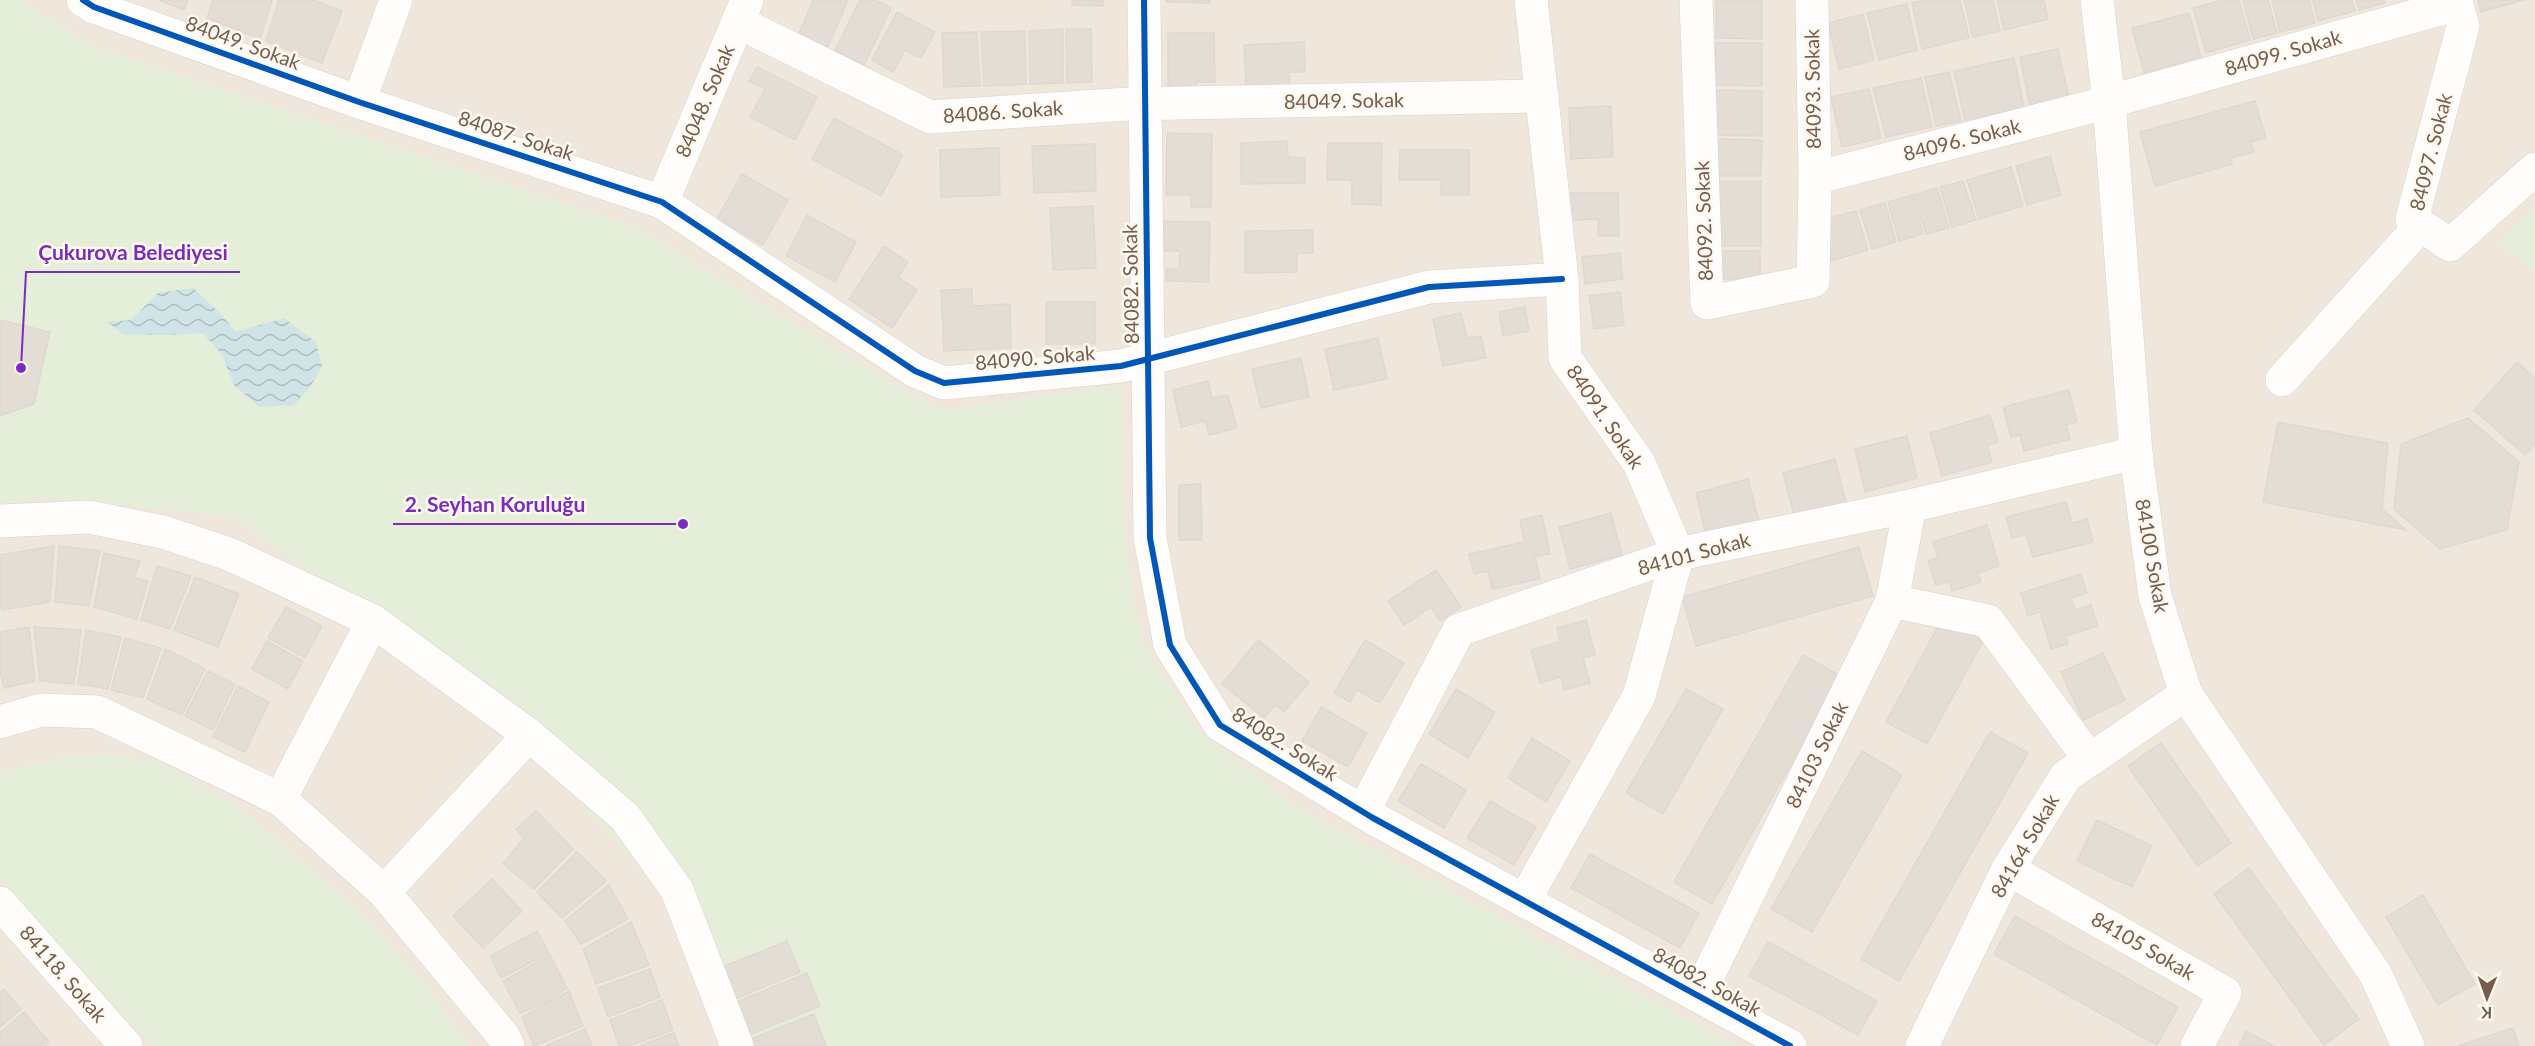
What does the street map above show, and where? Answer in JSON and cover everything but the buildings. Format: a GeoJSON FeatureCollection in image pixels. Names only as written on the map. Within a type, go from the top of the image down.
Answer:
{"type":"FeatureCollection","features":[{"type":"Feature","properties":{"kind":"street","name":"84049. Sokak"},"geometry":{"type":"LineString","coordinates":[[83,0],[94,7],[359,102]]}},
{"type":"Feature","properties":{"kind":"street"},"geometry":{"type":"LineString","coordinates":[[359,102],[396,0]]}},
{"type":"Feature","properties":{"kind":"street","name":"84082. Sokak"},"geometry":{"type":"LineString","coordinates":[[1144,0],[1150,538],[1170,645],[1220,725],[1363,812],[1790,1046]]}},
{"type":"Feature","properties":{"kind":"street","name":"84091. Sokak"},"geometry":{"type":"LineString","coordinates":[[1531,0],[1562,279],[1565,358],[1639,463],[1678,554]]}},
{"type":"Feature","properties":{"kind":"street","name":"84092. Sokak"},"geometry":{"type":"LineString","coordinates":[[1696,0],[1707,303],[1813,281],[1815,178]]}},
{"type":"Feature","properties":{"kind":"street","name":"84100 Sokak"},"geometry":{"type":"LineString","coordinates":[[2097,0],[2109,102],[2136,453],[2155,596],[2186,694],[2376,975],[2408,1046]]}},
{"type":"Feature","properties":{"kind":"street","name":"84093. Sokak"},"geometry":{"type":"LineString","coordinates":[[1815,178],[1816,1]]}},
{"type":"Feature","properties":{"kind":"street","name":"84099. Sokak"},"geometry":{"type":"LineString","coordinates":[[2109,102],[2456,2]]}},
{"type":"Feature","properties":{"kind":"street","name":"84097. Sokak"},"geometry":{"type":"LineString","coordinates":[[2456,2],[2463,26],[2412,219],[2450,245],[2535,169]]}},
{"type":"Feature","properties":{"kind":"street","name":"84086. Sokak"},"geometry":{"type":"LineString","coordinates":[[742,11],[930,117],[1145,104]]}},
{"type":"Feature","properties":{"kind":"street","name":"84048. Sokak"},"geometry":{"type":"LineString","coordinates":[[662,202],[742,11]]}},
{"type":"Feature","properties":{"kind":"street","name":"84049. Sokak"},"geometry":{"type":"LineString","coordinates":[[1145,104],[1542,96]]}},
{"type":"Feature","properties":{"kind":"street","name":"84087. Sokak"},"geometry":{"type":"LineString","coordinates":[[359,102],[662,202]]}},
{"type":"Feature","properties":{"kind":"street","name":"84096. Sokak"},"geometry":{"type":"LineString","coordinates":[[1815,178],[2109,102]]}},
{"type":"Feature","properties":{"kind":"street","name":"84090. Sokak"},"geometry":{"type":"LineString","coordinates":[[662,202],[915,371],[944,383],[1121,366],[1428,287],[1562,279]]}},
{"type":"Feature","properties":{"kind":"street"},"geometry":{"type":"LineString","coordinates":[[2282,380],[2421,225]]}},
{"type":"Feature","properties":{"kind":"street","name":"84101 Sokak"},"geometry":{"type":"LineString","coordinates":[[1363,812],[1459,630],[1678,554],[1910,506],[2136,453]]}},
{"type":"Feature","properties":{"kind":"street","name":"84103 Sokak"},"geometry":{"type":"LineString","coordinates":[[1698,996],[1892,601],[1910,506]]}},
{"type":"Feature","properties":{"kind":"street"},"geometry":{"type":"LineString","coordinates":[[0,520],[89,517],[163,532],[229,554],[374,621],[529,735],[625,817],[677,890],[736,1046]]}},
{"type":"Feature","properties":{"kind":"street"},"geometry":{"type":"LineString","coordinates":[[1524,901],[1639,696],[1678,554]]}},
{"type":"Feature","properties":{"kind":"street"},"geometry":{"type":"LineString","coordinates":[[1892,601],[1988,621],[2090,760]]}},
{"type":"Feature","properties":{"kind":"street"},"geometry":{"type":"LineString","coordinates":[[280,799],[374,621]]}},
{"type":"Feature","properties":{"kind":"street","name":"84164 Sokak"},"geometry":{"type":"LineString","coordinates":[[1922,1046],[2008,869],[2066,776],[2186,694]]}},
{"type":"Feature","properties":{"kind":"street"},"geometry":{"type":"LineString","coordinates":[[0,722],[41,710],[97,712],[280,799],[384,892],[504,1037],[508,1046]]}},
{"type":"Feature","properties":{"kind":"street"},"geometry":{"type":"LineString","coordinates":[[384,892],[529,735]]}},
{"type":"Feature","properties":{"kind":"street","name":"84105 Sokak"},"geometry":{"type":"LineString","coordinates":[[2008,869],[2225,993],[2197,1046]]}},
{"type":"Feature","properties":{"kind":"street","name":"84118. Sokak"},"geometry":{"type":"LineString","coordinates":[[0,903],[126,1046]]}},
{"type":"Feature","properties":{"kind":"shaded area"},"geometry":{"type":"Polygon","coordinates":[[[0,0],[2535,0],[2535,1046],[0,1046],[0,0]]]}},
{"type":"Feature","properties":{"kind":"green space"},"geometry":{"type":"Polygon","coordinates":[[[0,0],[19,0],[89,45],[635,227],[923,402],[945,410],[1121,385],[1123,533],[1141,641],[1198,730],[1294,806],[1736,1046],[734,1046],[662,892],[479,693],[232,516],[36,497],[0,509],[0,0]]]}},
{"type":"Feature","properties":{"kind":"green space"},"geometry":{"type":"Polygon","coordinates":[[[2535,209],[2535,270],[2499,242],[2535,209]]]}},
{"type":"Feature","properties":{"kind":"green space"},"geometry":{"type":"Polygon","coordinates":[[[109,755],[155,760],[235,805],[352,904],[427,987],[468,1046],[152,1046],[0,880],[0,772],[61,758],[109,755]]]}},
{"type":"Feature","properties":{"kind":"water"},"geometry":{"type":"Polygon","coordinates":[[[193,288],[219,312],[236,332],[284,318],[316,342],[322,367],[310,387],[294,405],[259,407],[234,385],[222,355],[203,333],[122,334],[108,322],[131,320],[158,293],[193,288]]]}},
{"type":"Feature","properties":{"kind":"cycle path"},"geometry":{"type":"LineString","coordinates":[[83,0],[94,7],[359,102],[662,202],[915,371],[944,383],[1121,366],[1429,287],[1562,279]]}},
{"type":"Feature","properties":{"kind":"cycle path"},"geometry":{"type":"LineString","coordinates":[[1144,0],[1150,538],[1170,645],[1220,725],[1373,818],[1790,1046]]}},
{"type":"Feature","properties":{"kind":"place","name":"Çukurova Belediyesi"},"geometry":{"type":"Point","coordinates":[21,368]}},
{"type":"Feature","properties":{"kind":"place","name":"2. Seyhan Koruluğu"},"geometry":{"type":"Point","coordinates":[683,524]}}]}
